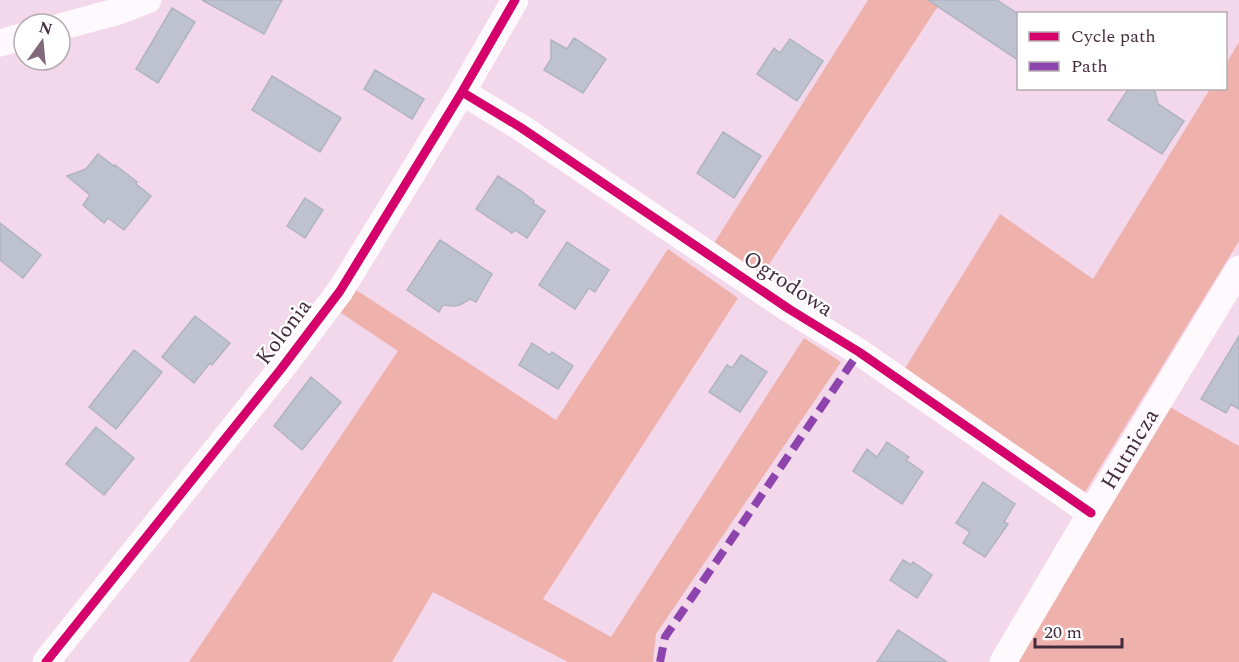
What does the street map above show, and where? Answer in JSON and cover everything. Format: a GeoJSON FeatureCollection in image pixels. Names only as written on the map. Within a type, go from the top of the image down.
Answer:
{"type":"FeatureCollection","features":[{"type":"Feature","properties":{"kind":"street"},"geometry":{"type":"LineString","coordinates":[[72,24],[119,11],[148,0]]}},
{"type":"Feature","properties":{"kind":"street","name":"Kolonia"},"geometry":{"type":"LineString","coordinates":[[46,662],[281,369],[340,291],[462,92],[515,0]]}},
{"type":"Feature","properties":{"kind":"street","name":"Ogrodowa"},"geometry":{"type":"LineString","coordinates":[[462,92],[520,127],[789,309],[859,352],[1091,513]]}},
{"type":"Feature","properties":{"kind":"street","name":"Hutnicza"},"geometry":{"type":"LineString","coordinates":[[1003,662],[1239,269]]}},
{"type":"Feature","properties":{"kind":"shaded area"},"geometry":{"type":"Polygon","coordinates":[[[868,0],[942,0],[758,281],[711,248],[868,0]]]}},
{"type":"Feature","properties":{"kind":"shaded area"},"geometry":{"type":"Polygon","coordinates":[[[1239,42],[1239,241],[1085,492],[904,370],[1000,214],[1093,279],[1209,90],[1227,90],[1227,62],[1239,42]]]}},
{"type":"Feature","properties":{"kind":"shaded area"},"geometry":{"type":"Polygon","coordinates":[[[668,249],[738,298],[543,599],[611,637],[804,338],[841,362],[656,634],[653,662],[568,662],[433,592],[392,662],[189,662],[398,351],[338,311],[350,286],[556,420],[668,249]]]}},
{"type":"Feature","properties":{"kind":"shaded area"},"geometry":{"type":"Polygon","coordinates":[[[1166,405],[1239,446],[1239,662],[1014,662],[1166,405]]]}},
{"type":"Feature","properties":{"kind":"building"},"geometry":{"type":"Polygon","coordinates":[[[202,0],[282,0],[264,34],[202,0]]]}},
{"type":"Feature","properties":{"kind":"building"},"geometry":{"type":"Polygon","coordinates":[[[928,0],[997,0],[1017,13],[1017,59],[928,0]]]}},
{"type":"Feature","properties":{"kind":"building"},"geometry":{"type":"Polygon","coordinates":[[[172,8],[195,22],[158,83],[136,69],[172,8]]]}},
{"type":"Feature","properties":{"kind":"building"},"geometry":{"type":"Polygon","coordinates":[[[574,38],[606,59],[583,93],[544,70],[551,59],[551,40],[567,49],[574,38]]]}},
{"type":"Feature","properties":{"kind":"building"},"geometry":{"type":"Polygon","coordinates":[[[790,39],[823,61],[797,101],[757,74],[774,48],[780,53],[790,39]]]}},
{"type":"Feature","properties":{"kind":"building"},"geometry":{"type":"Polygon","coordinates":[[[375,70],[424,99],[412,119],[364,89],[375,70]]]}},
{"type":"Feature","properties":{"kind":"building"},"geometry":{"type":"Polygon","coordinates":[[[272,76],[341,118],[320,152],[252,110],[272,76]]]}},
{"type":"Feature","properties":{"kind":"building"},"geometry":{"type":"Polygon","coordinates":[[[1128,90],[1154,90],[1158,104],[1184,121],[1162,154],[1108,120],[1128,90]]]}},
{"type":"Feature","properties":{"kind":"building"},"geometry":{"type":"Polygon","coordinates":[[[723,132],[761,156],[734,198],[697,173],[723,132]]]}},
{"type":"Feature","properties":{"kind":"building"},"geometry":{"type":"Polygon","coordinates":[[[98,154],[137,182],[136,184],[151,196],[124,230],[108,218],[104,223],[83,205],[90,195],[67,176],[86,169],[98,154]]]}},
{"type":"Feature","properties":{"kind":"building"},"geometry":{"type":"Polygon","coordinates":[[[498,176],[545,211],[527,238],[515,230],[512,233],[476,209],[498,176]]]}},
{"type":"Feature","properties":{"kind":"building"},"geometry":{"type":"Polygon","coordinates":[[[305,198],[323,210],[305,238],[287,226],[305,198]]]}},
{"type":"Feature","properties":{"kind":"building"},"geometry":{"type":"Polygon","coordinates":[[[0,223],[41,255],[23,278],[0,260],[0,223]]]}},
{"type":"Feature","properties":{"kind":"building"},"geometry":{"type":"Polygon","coordinates":[[[440,240],[492,274],[476,302],[470,299],[460,305],[443,305],[439,312],[407,290],[440,240]]]}},
{"type":"Feature","properties":{"kind":"building"},"geometry":{"type":"Polygon","coordinates":[[[567,242],[609,270],[595,292],[589,288],[575,309],[539,285],[567,242]]]}},
{"type":"Feature","properties":{"kind":"building"},"geometry":{"type":"Polygon","coordinates":[[[195,316],[230,343],[194,383],[162,357],[195,316]]]}},
{"type":"Feature","properties":{"kind":"building"},"geometry":{"type":"Polygon","coordinates":[[[1239,336],[1239,409],[1231,404],[1226,413],[1201,399],[1239,336]]]}},
{"type":"Feature","properties":{"kind":"building"},"geometry":{"type":"Polygon","coordinates":[[[532,343],[550,355],[552,352],[573,366],[558,389],[519,365],[532,343]]]}},
{"type":"Feature","properties":{"kind":"building"},"geometry":{"type":"Polygon","coordinates":[[[134,350],[162,372],[116,429],[89,407],[134,350]]]}},
{"type":"Feature","properties":{"kind":"building"},"geometry":{"type":"Polygon","coordinates":[[[741,355],[767,372],[740,412],[709,392],[727,365],[732,368],[741,355]]]}},
{"type":"Feature","properties":{"kind":"building"},"geometry":{"type":"Polygon","coordinates":[[[311,377],[341,402],[302,450],[274,426],[311,377]]]}},
{"type":"Feature","properties":{"kind":"building"},"geometry":{"type":"Polygon","coordinates":[[[96,427],[134,458],[104,495],[66,464],[96,427]]]}},
{"type":"Feature","properties":{"kind":"building"},"geometry":{"type":"Polygon","coordinates":[[[887,442],[909,457],[906,460],[923,472],[902,504],[853,471],[867,449],[877,457],[887,442]]]}},
{"type":"Feature","properties":{"kind":"building"},"geometry":{"type":"Polygon","coordinates":[[[983,482],[1015,504],[1004,522],[1008,524],[985,557],[963,543],[970,532],[956,523],[983,482]]]}},
{"type":"Feature","properties":{"kind":"building"},"geometry":{"type":"Polygon","coordinates":[[[903,560],[911,565],[913,562],[932,575],[917,598],[890,580],[903,560]]]}},
{"type":"Feature","properties":{"kind":"building"},"geometry":{"type":"Polygon","coordinates":[[[898,630],[947,662],[877,662],[898,630]]]}},
{"type":"Feature","properties":{"kind":"marked path"},"geometry":{"type":"LineString","coordinates":[[660,662],[665,637],[859,352]]}},
{"type":"Feature","properties":{"kind":"cycle path"},"geometry":{"type":"LineString","coordinates":[[46,662],[281,369],[340,291],[462,92],[515,0]]}},
{"type":"Feature","properties":{"kind":"cycle path"},"geometry":{"type":"LineString","coordinates":[[462,92],[520,127],[789,309],[859,352],[1091,513]]}}]}
